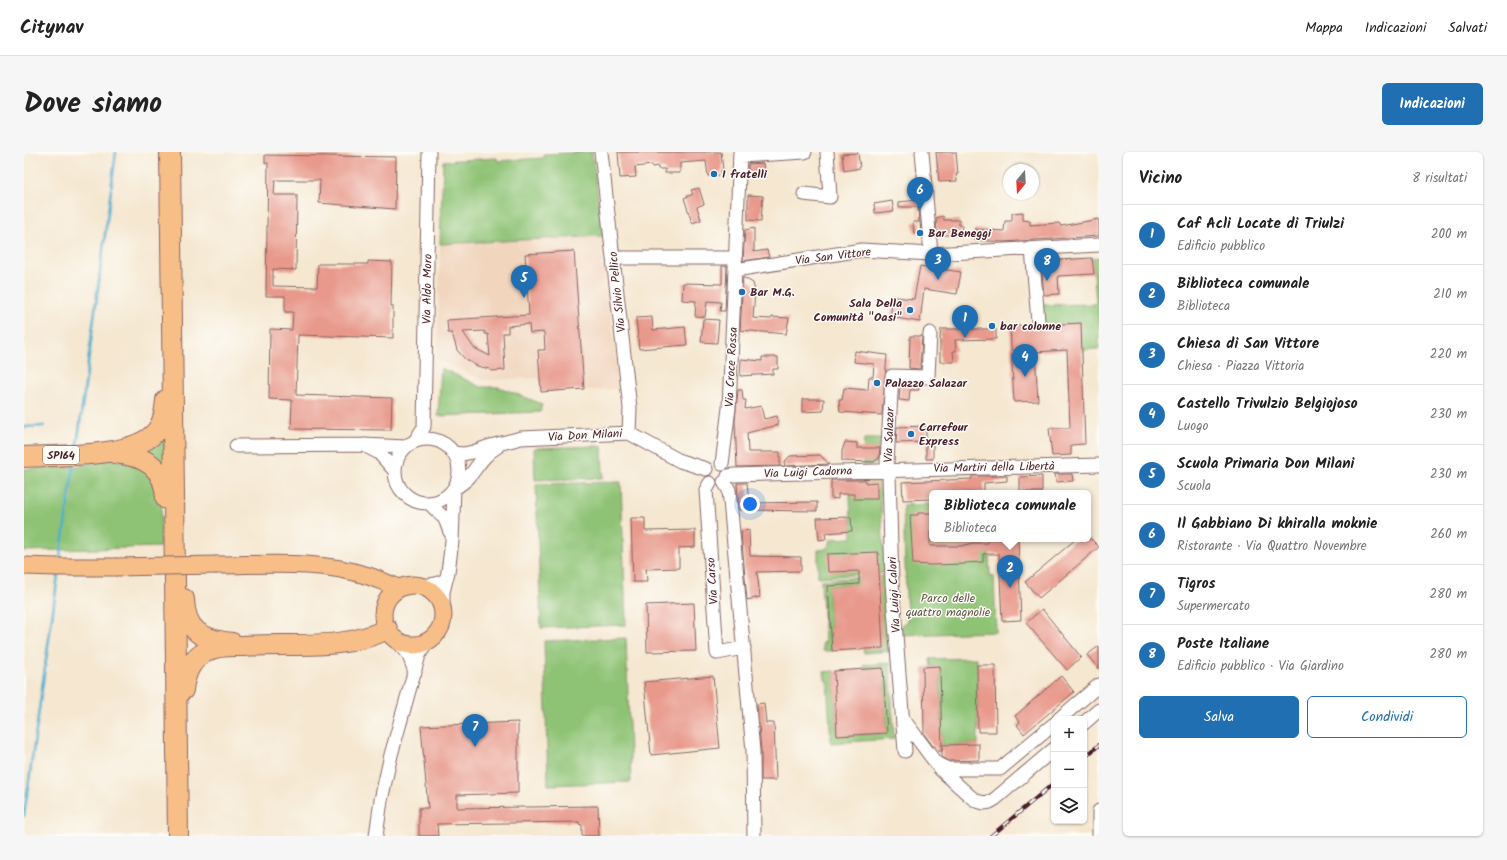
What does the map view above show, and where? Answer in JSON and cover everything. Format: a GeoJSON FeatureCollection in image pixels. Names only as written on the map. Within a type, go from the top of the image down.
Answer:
{"type":"FeatureCollection","features":[{"type":"Feature","properties":{"kind":"highway"},"geometry":{"type":"LineString","coordinates":[[170,152],[178,836]]}},
{"type":"Feature","properties":{"kind":"highway"},"geometry":{"type":"LineString","coordinates":[[102,453],[137,446],[147,440],[158,429],[162,420],[166,400],[165,316],[171,278]]}},
{"type":"Feature","properties":{"kind":"highway"},"geometry":{"type":"LineString","coordinates":[[173,361],[180,397],[183,578],[186,617],[191,626],[200,634],[213,640],[251,645]]}},
{"type":"Feature","properties":{"kind":"highway"},"geometry":{"type":"LineString","coordinates":[[102,453],[133,456],[143,459],[154,466],[160,473],[164,483],[166,495],[167,571],[176,614]]}},
{"type":"Feature","properties":{"kind":"highway","name":"SP164"},"geometry":{"type":"LineString","coordinates":[[24,457],[102,453]]}},
{"type":"Feature","properties":{"kind":"highway"},"geometry":{"type":"LineString","coordinates":[[182,836],[185,818],[183,689],[189,666],[197,657],[208,650],[220,647],[251,645],[334,645],[360,639],[375,627],[387,623]]}},
{"type":"Feature","properties":{"kind":"main road"},"geometry":{"type":"LineString","coordinates":[[24,566],[115,567],[310,565],[342,569],[365,575],[399,588]]}},
{"type":"Feature","properties":{"kind":"main road"},"geometry":{"type":"LineString","coordinates":[[365,575],[379,589],[387,623],[405,644],[422,644],[433,638],[440,629],[444,618],[442,606],[437,596],[422,586],[410,585],[399,588],[390,596],[387,623]]}},
{"type":"Feature","properties":{"kind":"street","name":"Via Aldo Moro"},"geometry":{"type":"LineString","coordinates":[[424,427],[431,152]]}},
{"type":"Feature","properties":{"kind":"street","name":"Via Silvio Pellico"},"geometry":{"type":"LineString","coordinates":[[601,152],[630,408],[629,433]]}},
{"type":"Feature","properties":{"kind":"street"},"geometry":{"type":"LineString","coordinates":[[740,154],[805,152]]}},
{"type":"Feature","properties":{"kind":"street"},"geometry":{"type":"LineString","coordinates":[[804,194],[830,197],[827,152]]}},
{"type":"Feature","properties":{"kind":"street"},"geometry":{"type":"LineString","coordinates":[[922,152],[930,254]]}},
{"type":"Feature","properties":{"kind":"street","name":"Via Croce Rossa"},"geometry":{"type":"LineString","coordinates":[[722,464],[728,425],[740,154]]}},
{"type":"Feature","properties":{"kind":"street","name":"Via San Vittore"},"geometry":{"type":"LineString","coordinates":[[614,260],[628,258],[735,264],[862,250],[930,254],[1099,245]]}},
{"type":"Feature","properties":{"kind":"street"},"geometry":{"type":"LineString","coordinates":[[1032,249],[1038,321]]}},
{"type":"Feature","properties":{"kind":"street","name":"Via Salazar"},"geometry":{"type":"LineString","coordinates":[[888,470],[887,462],[892,376],[928,377],[930,333]]}},
{"type":"Feature","properties":{"kind":"street"},"geometry":{"type":"LineString","coordinates":[[424,427],[436,440],[446,446],[458,461],[458,480],[454,489],[444,499],[429,503],[416,502],[405,495],[397,484],[395,471],[398,458],[424,427]]}},
{"type":"Feature","properties":{"kind":"street","name":"Via Don Milani"},"geometry":{"type":"LineString","coordinates":[[453,453],[463,454],[473,452],[521,438],[629,433],[680,461],[706,469]]}},
{"type":"Feature","properties":{"kind":"street"},"geometry":{"type":"LineString","coordinates":[[236,446],[364,446],[411,444],[423,439],[436,440]]}},
{"type":"Feature","properties":{"kind":"street","name":"Via Don Milani"},"geometry":{"type":"LineString","coordinates":[[454,489],[469,476],[490,450],[504,443]]}},
{"type":"Feature","properties":{"kind":"street"},"geometry":{"type":"LineString","coordinates":[[364,446],[379,453],[395,471]]}},
{"type":"Feature","properties":{"kind":"street"},"geometry":{"type":"LineString","coordinates":[[715,462],[722,464],[727,469],[726,479],[717,485],[710,483],[706,477],[706,469],[715,462]]}},
{"type":"Feature","properties":{"kind":"street","name":"Via Martiri della Libertà"},"geometry":{"type":"LineString","coordinates":[[888,470],[1099,465]]}},
{"type":"Feature","properties":{"kind":"street","name":"Via Luigi Cadorna"},"geometry":{"type":"LineString","coordinates":[[726,479],[734,474],[888,470]]}},
{"type":"Feature","properties":{"kind":"street","name":"Via Luigi Calori"},"geometry":{"type":"LineString","coordinates":[[888,470],[892,583],[905,751]]}},
{"type":"Feature","properties":{"kind":"street","name":"Via Carso"},"geometry":{"type":"LineString","coordinates":[[726,479],[729,490],[753,751],[754,836]]}},
{"type":"Feature","properties":{"kind":"street","name":"Via Carso"},"geometry":{"type":"LineString","coordinates":[[710,483],[706,490],[717,653],[744,648]]}},
{"type":"Feature","properties":{"kind":"street"},"geometry":{"type":"LineString","coordinates":[[443,612],[443,592],[449,565],[452,541],[454,489]]}},
{"type":"Feature","properties":{"kind":"street"},"geometry":{"type":"LineString","coordinates":[[429,503],[445,520],[450,530],[452,541]]}},
{"type":"Feature","properties":{"kind":"street"},"geometry":{"type":"LineString","coordinates":[[422,586],[436,584],[446,580]]}},
{"type":"Feature","properties":{"kind":"street"},"geometry":{"type":"LineString","coordinates":[[387,623],[408,653],[415,672]]}},
{"type":"Feature","properties":{"kind":"street"},"geometry":{"type":"LineString","coordinates":[[376,836],[381,800],[391,755],[419,655],[428,641]]}},
{"type":"Feature","properties":{"kind":"street"},"geometry":{"type":"LineString","coordinates":[[1063,716],[1099,685]]}},
{"type":"Feature","properties":{"kind":"street"},"geometry":{"type":"LineString","coordinates":[[1087,720],[1099,710]]}},
{"type":"Feature","properties":{"kind":"street"},"geometry":{"type":"LineString","coordinates":[[903,719],[941,770],[965,792],[977,801],[984,803],[990,802],[1051,751]]}},
{"type":"Feature","properties":{"kind":"street"},"geometry":{"type":"LineString","coordinates":[[936,763],[948,769],[996,769],[1003,767],[1051,727]]}},
{"type":"Feature","properties":{"kind":"street"},"geometry":{"type":"LineString","coordinates":[[965,792],[965,778],[973,769]]}},
{"type":"Feature","properties":{"kind":"street"},"geometry":{"type":"LineString","coordinates":[[1099,811],[1099,836]]}},
{"type":"Feature","properties":{"kind":"shaded area"},"geometry":{"type":"Polygon","coordinates":[[[603,236],[619,389],[541,392],[540,378],[482,380],[437,359],[440,244],[603,236]]]}},
{"type":"Feature","properties":{"kind":"green space"},"geometry":{"type":"Polygon","coordinates":[[[592,152],[603,236],[440,244],[443,161],[497,158],[497,161],[544,158],[544,154],[592,152]]]}},
{"type":"Feature","properties":{"kind":"green space"},"geometry":{"type":"Polygon","coordinates":[[[1099,257],[1099,349],[1081,350],[1080,323],[1043,325],[1043,305],[1096,304],[1093,258],[1099,257]]]}},
{"type":"Feature","properties":{"kind":"green space"},"geometry":{"type":"Polygon","coordinates":[[[441,368],[481,387],[499,387],[542,404],[540,412],[438,416],[441,368]]]}},
{"type":"Feature","properties":{"kind":"green space"},"geometry":{"type":"Polygon","coordinates":[[[163,429],[168,480],[142,449],[163,429]]]}},
{"type":"Feature","properties":{"kind":"green space"},"geometry":{"type":"Polygon","coordinates":[[[864,439],[884,439],[883,458],[874,464],[863,465],[864,439]]]}},
{"type":"Feature","properties":{"kind":"green space"},"geometry":{"type":"Polygon","coordinates":[[[602,446],[603,478],[535,480],[534,448],[602,446]]]}},
{"type":"Feature","properties":{"kind":"green space"},"geometry":{"type":"Polygon","coordinates":[[[110,459],[144,465],[162,501],[160,547],[24,551],[24,469],[72,467],[110,459]]]}},
{"type":"Feature","properties":{"kind":"green space"},"geometry":{"type":"Polygon","coordinates":[[[849,477],[879,477],[885,573],[818,577],[818,550],[827,548],[831,539],[852,538],[849,477]]]}},
{"type":"Feature","properties":{"kind":"green space"},"geometry":{"type":"Polygon","coordinates":[[[621,482],[626,625],[541,628],[536,484],[621,482]]]}},
{"type":"Feature","properties":{"kind":"green space","name":"Parco delle quattro magnolie"},"geometry":{"type":"Polygon","coordinates":[[[929,504],[929,542],[988,542],[990,575],[994,576],[996,632],[901,635],[901,625],[907,621],[903,505],[929,504]]]}},
{"type":"Feature","properties":{"kind":"green space"},"geometry":{"type":"Polygon","coordinates":[[[885,576],[890,651],[864,653],[863,649],[879,583],[828,586],[832,651],[823,651],[822,643],[825,643],[821,580],[885,576]]]}},
{"type":"Feature","properties":{"kind":"green space"},"geometry":{"type":"Polygon","coordinates":[[[626,638],[631,782],[548,785],[544,641],[626,638]]]}},
{"type":"Feature","properties":{"kind":"green space"},"geometry":{"type":"Polygon","coordinates":[[[977,658],[978,744],[942,745],[940,667],[931,667],[930,659],[977,658]]]}},
{"type":"Feature","properties":{"kind":"green space"},"geometry":{"type":"Polygon","coordinates":[[[890,663],[894,739],[831,743],[827,680],[825,680],[824,672],[834,671],[837,736],[887,733],[883,668],[864,669],[863,665],[890,663]]]}},
{"type":"Feature","properties":{"kind":"building"},"geometry":{"type":"Polygon","coordinates":[[[618,152],[721,152],[723,170],[721,170],[721,175],[708,176],[706,161],[680,163],[680,173],[665,173],[665,169],[658,169],[658,166],[652,167],[652,165],[635,167],[636,177],[620,178],[618,152]]]}},
{"type":"Feature","properties":{"kind":"building"},"geometry":{"type":"Polygon","coordinates":[[[936,152],[956,152],[958,174],[956,174],[957,181],[939,182],[936,152]]]}},
{"type":"Feature","properties":{"kind":"building"},"geometry":{"type":"Polygon","coordinates":[[[858,153],[860,168],[844,171],[842,154],[858,153]]]}},
{"type":"Feature","properties":{"kind":"building"},"geometry":{"type":"Polygon","coordinates":[[[265,155],[396,157],[395,209],[319,203],[320,180],[275,180],[274,195],[297,195],[296,270],[273,269],[273,286],[317,287],[318,264],[368,264],[368,261],[392,262],[391,306],[393,306],[393,338],[298,335],[296,395],[392,398],[391,430],[291,429],[292,400],[269,399],[270,329],[292,330],[293,312],[285,312],[285,296],[266,296],[268,163],[265,163],[265,155]]]}},
{"type":"Feature","properties":{"kind":"building"},"geometry":{"type":"Polygon","coordinates":[[[763,163],[764,172],[748,174],[748,164],[763,163]]]}},
{"type":"Feature","properties":{"kind":"building"},"geometry":{"type":"Polygon","coordinates":[[[699,188],[704,204],[697,207],[701,220],[692,223],[684,198],[693,194],[691,190],[699,188]]]}},
{"type":"Feature","properties":{"kind":"building"},"geometry":{"type":"Polygon","coordinates":[[[748,195],[763,196],[761,221],[748,220],[748,195]]]}},
{"type":"Feature","properties":{"kind":"building"},"geometry":{"type":"Polygon","coordinates":[[[918,200],[921,233],[914,233],[913,222],[919,222],[918,207],[899,207],[899,202],[918,200]]]}},
{"type":"Feature","properties":{"kind":"building"},"geometry":{"type":"Polygon","coordinates":[[[892,201],[894,211],[875,213],[874,204],[892,201]]]}},
{"type":"Feature","properties":{"kind":"building"},"geometry":{"type":"Polygon","coordinates":[[[1023,212],[1023,220],[1030,221],[1030,225],[1059,223],[1061,226],[1099,219],[1099,236],[1003,242],[974,240],[974,229],[1004,231],[1005,221],[1012,221],[1012,213],[1023,212]]]}},
{"type":"Feature","properties":{"kind":"building"},"geometry":{"type":"Polygon","coordinates":[[[943,216],[944,220],[959,220],[959,225],[962,225],[961,235],[937,235],[936,218],[943,216]]]}},
{"type":"Feature","properties":{"kind":"building"},"geometry":{"type":"Polygon","coordinates":[[[754,228],[754,252],[767,250],[769,257],[743,261],[745,230],[754,228]]]}},
{"type":"Feature","properties":{"kind":"building"},"geometry":{"type":"Polygon","coordinates":[[[574,251],[584,389],[541,392],[538,350],[545,350],[544,332],[530,333],[529,324],[508,326],[508,333],[503,333],[505,370],[491,371],[490,369],[477,366],[465,359],[457,350],[452,333],[448,333],[447,320],[529,315],[525,254],[574,251]],[[485,331],[463,332],[474,348],[490,356],[488,334],[485,334],[485,331]]]}},
{"type":"Feature","properties":{"kind":"building"},"geometry":{"type":"Polygon","coordinates":[[[1092,258],[1094,274],[1058,276],[1059,294],[1044,295],[1041,261],[1092,258]]]}},
{"type":"Feature","properties":{"kind":"building"},"geometry":{"type":"Polygon","coordinates":[[[722,266],[727,266],[725,311],[720,311],[721,302],[707,301],[705,317],[695,316],[696,301],[682,300],[683,283],[722,284],[722,266]]]}},
{"type":"Feature","properties":{"kind":"building"},"geometry":{"type":"Polygon","coordinates":[[[920,266],[961,272],[957,294],[924,289],[920,322],[890,317],[893,297],[914,299],[920,266]]]}},
{"type":"Feature","properties":{"kind":"building"},"geometry":{"type":"Polygon","coordinates":[[[743,277],[753,283],[755,291],[753,318],[789,318],[786,334],[740,330],[743,277]]]}},
{"type":"Feature","properties":{"kind":"building"},"geometry":{"type":"Polygon","coordinates":[[[652,317],[653,330],[685,327],[687,345],[639,349],[636,318],[652,317]]]}},
{"type":"Feature","properties":{"kind":"building"},"geometry":{"type":"Polygon","coordinates":[[[703,319],[719,320],[717,343],[701,342],[703,319]]]}},
{"type":"Feature","properties":{"kind":"building"},"geometry":{"type":"Polygon","coordinates":[[[1081,323],[1085,444],[1071,445],[1071,455],[1052,456],[1049,428],[1070,428],[1067,350],[1035,352],[1038,401],[1014,402],[1010,326],[1031,325],[1038,329],[1045,325],[1081,323]]]}},
{"type":"Feature","properties":{"kind":"building"},"geometry":{"type":"Polygon","coordinates":[[[941,329],[996,329],[996,339],[955,340],[956,351],[953,351],[954,362],[940,362],[941,329]]]}},
{"type":"Feature","properties":{"kind":"building"},"geometry":{"type":"Polygon","coordinates":[[[910,336],[922,336],[920,369],[909,368],[910,336]]]}},
{"type":"Feature","properties":{"kind":"building","name":"Palazzo Salazar"},"geometry":{"type":"Polygon","coordinates":[[[855,351],[887,355],[882,415],[840,412],[839,400],[842,400],[844,388],[868,390],[869,377],[873,377],[874,364],[854,362],[855,351]]]}},
{"type":"Feature","properties":{"kind":"building"},"geometry":{"type":"Polygon","coordinates":[[[762,357],[778,357],[778,369],[773,369],[773,374],[740,376],[741,359],[762,361],[762,357]]]}},
{"type":"Feature","properties":{"kind":"building"},"geometry":{"type":"Polygon","coordinates":[[[900,384],[919,385],[919,390],[910,390],[909,401],[899,400],[900,384]]]}},
{"type":"Feature","properties":{"kind":"building"},"geometry":{"type":"Polygon","coordinates":[[[738,390],[742,390],[743,400],[746,400],[745,409],[761,406],[764,419],[777,416],[778,425],[747,433],[748,452],[780,452],[780,466],[737,467],[735,421],[738,390]]]}},
{"type":"Feature","properties":{"kind":"building"},"geometry":{"type":"Polygon","coordinates":[[[802,399],[824,399],[823,411],[802,412],[802,399]]]}},
{"type":"Feature","properties":{"kind":"building"},"geometry":{"type":"Polygon","coordinates":[[[926,426],[926,442],[896,443],[897,427],[926,426]]]}},
{"type":"Feature","properties":{"kind":"building"},"geometry":{"type":"Polygon","coordinates":[[[845,442],[857,443],[857,448],[880,448],[879,458],[874,462],[842,461],[842,451],[845,442]]]}},
{"type":"Feature","properties":{"kind":"building"},"geometry":{"type":"Polygon","coordinates":[[[926,445],[933,445],[933,459],[926,459],[926,445]]]}},
{"type":"Feature","properties":{"kind":"building"},"geometry":{"type":"Polygon","coordinates":[[[820,455],[829,464],[785,466],[784,462],[790,456],[820,455]]]}},
{"type":"Feature","properties":{"kind":"building"},"geometry":{"type":"Polygon","coordinates":[[[1055,474],[1072,474],[1073,481],[1056,482],[1055,474]]]}},
{"type":"Feature","properties":{"kind":"building"},"geometry":{"type":"Polygon","coordinates":[[[972,476],[1007,476],[1007,481],[984,483],[984,490],[929,490],[929,499],[903,500],[902,482],[972,479],[972,476]]]}},
{"type":"Feature","properties":{"kind":"building"},"geometry":{"type":"Polygon","coordinates":[[[1042,476],[1042,490],[1020,490],[1020,477],[1042,476]]]}},
{"type":"Feature","properties":{"kind":"building"},"geometry":{"type":"Polygon","coordinates":[[[831,480],[866,480],[866,483],[877,482],[877,499],[854,499],[854,494],[838,494],[838,499],[831,498],[831,480]]]}},
{"type":"Feature","properties":{"kind":"building"},"geometry":{"type":"Polygon","coordinates":[[[737,483],[747,483],[749,503],[817,502],[817,511],[739,510],[737,483]]]}},
{"type":"Feature","properties":{"kind":"building"},"geometry":{"type":"Polygon","coordinates":[[[918,513],[929,513],[930,546],[962,546],[973,543],[1018,542],[1021,620],[1002,621],[999,554],[983,554],[983,562],[931,565],[913,564],[910,515],[918,515],[918,513]]]}},
{"type":"Feature","properties":{"kind":"building"},"geometry":{"type":"Polygon","coordinates":[[[851,517],[852,531],[825,533],[826,539],[819,540],[817,518],[851,517]]]}},
{"type":"Feature","properties":{"kind":"building"},"geometry":{"type":"Polygon","coordinates":[[[631,518],[645,518],[645,531],[695,530],[695,547],[679,548],[679,568],[646,569],[647,582],[633,582],[631,518]]]}},
{"type":"Feature","properties":{"kind":"building"},"geometry":{"type":"Polygon","coordinates":[[[749,530],[750,556],[801,557],[801,571],[757,572],[760,597],[747,600],[741,531],[749,530]]]}},
{"type":"Feature","properties":{"kind":"building"},"geometry":{"type":"Polygon","coordinates":[[[1091,539],[1099,547],[1039,598],[1025,582],[1072,542],[1091,542],[1091,539]]]}},
{"type":"Feature","properties":{"kind":"building"},"geometry":{"type":"Polygon","coordinates":[[[878,552],[883,648],[832,651],[828,586],[859,584],[859,571],[828,572],[827,554],[878,552]]]}},
{"type":"Feature","properties":{"kind":"building"},"geometry":{"type":"Polygon","coordinates":[[[694,603],[696,651],[647,652],[646,605],[694,603]]]}},
{"type":"Feature","properties":{"kind":"building"},"geometry":{"type":"Polygon","coordinates":[[[1042,609],[1081,657],[1067,670],[1026,623],[1042,609]]]}},
{"type":"Feature","properties":{"kind":"building"},"geometry":{"type":"Polygon","coordinates":[[[1099,646],[1099,669],[1087,655],[1099,646]]]}},
{"type":"Feature","properties":{"kind":"building"},"geometry":{"type":"Polygon","coordinates":[[[977,665],[995,665],[996,732],[978,732],[977,665]]]}},
{"type":"Feature","properties":{"kind":"building"},"geometry":{"type":"Polygon","coordinates":[[[940,666],[942,751],[937,751],[935,746],[933,746],[924,734],[923,667],[940,666]]]}},
{"type":"Feature","properties":{"kind":"building"},"geometry":{"type":"Polygon","coordinates":[[[883,668],[887,733],[837,736],[834,671],[883,668]]]}},
{"type":"Feature","properties":{"kind":"building"},"geometry":{"type":"Polygon","coordinates":[[[713,676],[720,748],[651,755],[644,682],[713,676]]]}},
{"type":"Feature","properties":{"kind":"building"},"geometry":{"type":"Polygon","coordinates":[[[1061,676],[1074,692],[1024,734],[1017,725],[1020,722],[1015,716],[1061,676]]]}},
{"type":"Feature","properties":{"kind":"building"},"geometry":{"type":"Polygon","coordinates":[[[764,703],[766,723],[774,723],[776,780],[761,780],[761,750],[757,704],[764,703]]]}},
{"type":"Feature","properties":{"kind":"building"},"geometry":{"type":"Polygon","coordinates":[[[518,722],[518,793],[457,795],[457,808],[598,806],[599,836],[582,836],[582,825],[579,824],[579,822],[437,824],[438,836],[419,836],[419,808],[428,808],[421,726],[518,722]]]}},
{"type":"Feature","properties":{"kind":"building"},"geometry":{"type":"Polygon","coordinates":[[[979,744],[979,760],[949,761],[942,757],[942,745],[979,744]]]}},
{"type":"Feature","properties":{"kind":"waterway"},"geometry":{"type":"LineString","coordinates":[[77,446],[116,152]]}},
{"type":"Feature","properties":{"kind":"waterway"},"geometry":{"type":"LineString","coordinates":[[24,427],[44,426]]}},
{"type":"Feature","properties":{"kind":"waterway"},"geometry":{"type":"LineString","coordinates":[[60,559],[74,463]]}},
{"type":"Feature","properties":{"kind":"waterway"},"geometry":{"type":"LineString","coordinates":[[24,816],[58,575]]}},
{"type":"Feature","properties":{"kind":"railway"},"geometry":{"type":"LineString","coordinates":[[1087,755],[1099,745]]}},
{"type":"Feature","properties":{"kind":"railway"},"geometry":{"type":"LineString","coordinates":[[991,836],[1051,786]]}},
{"type":"Feature","properties":{"kind":"place","name":"I fratelli"},"geometry":{"type":"Point","coordinates":[714,174]}},
{"type":"Feature","properties":{"kind":"place","name":"Il Gabbiano Di khiralla moknie"},"geometry":{"type":"Point","coordinates":[920,210]}},
{"type":"Feature","properties":{"kind":"place","name":"Bar Beneggi"},"geometry":{"type":"Point","coordinates":[920,233]}},
{"type":"Feature","properties":{"kind":"place","name":"Chiesa di San Vittore"},"geometry":{"type":"Point","coordinates":[938,280]}},
{"type":"Feature","properties":{"kind":"place","name":"Poste Italiane"},"geometry":{"type":"Point","coordinates":[1047,281]}},
{"type":"Feature","properties":{"kind":"place","name":"Bar M.G."},"geometry":{"type":"Point","coordinates":[742,292]}},
{"type":"Feature","properties":{"kind":"place","name":"Scuola Primaria Don Milani"},"geometry":{"type":"Point","coordinates":[524,298]}},
{"type":"Feature","properties":{"kind":"place","name":"Sala Della Comunità \"Oasi\""},"geometry":{"type":"Point","coordinates":[910,310]}},
{"type":"Feature","properties":{"kind":"place","name":"bar colonne"},"geometry":{"type":"Point","coordinates":[992,326]}},
{"type":"Feature","properties":{"kind":"place","name":"Caf Acli Locate di Triulzi"},"geometry":{"type":"Point","coordinates":[965,338]}},
{"type":"Feature","properties":{"kind":"place","name":"Castello Trivulzio Belgiojoso"},"geometry":{"type":"Point","coordinates":[1025,377]}},
{"type":"Feature","properties":{"kind":"place","name":"Palazzo Salazar"},"geometry":{"type":"Point","coordinates":[877,383]}},
{"type":"Feature","properties":{"kind":"place","name":"Carrefour Express"},"geometry":{"type":"Point","coordinates":[911,434]}},
{"type":"Feature","properties":{"kind":"place","name":"Biblioteca comunale"},"geometry":{"type":"Point","coordinates":[1010,588]}},
{"type":"Feature","properties":{"kind":"place","name":"Tigros"},"geometry":{"type":"Point","coordinates":[475,747]}}]}
